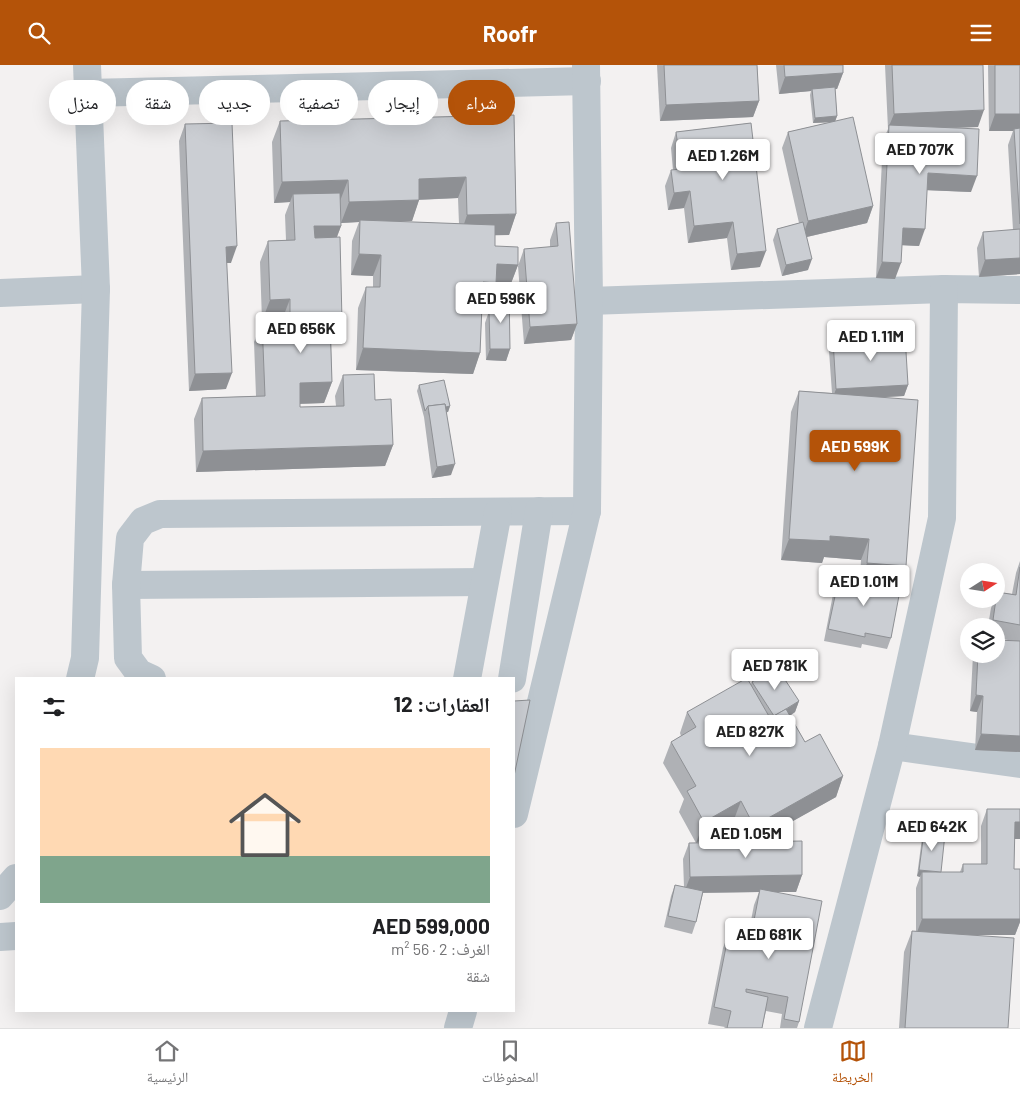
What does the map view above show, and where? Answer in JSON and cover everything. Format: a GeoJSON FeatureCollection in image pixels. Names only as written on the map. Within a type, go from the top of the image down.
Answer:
{"type":"FeatureCollection","features":[{"type":"Feature","properties":{"kind":"street"},"geometry":{"type":"LineString","coordinates":[[87,65],[88,80]]}},
{"type":"Feature","properties":{"kind":"street"},"geometry":{"type":"LineString","coordinates":[[116,92],[587,73],[589,301],[587,511],[515,809]]}},
{"type":"Feature","properties":{"kind":"street"},"geometry":{"type":"LineString","coordinates":[[80,677],[85,658],[96,289],[89,125]]}},
{"type":"Feature","properties":{"kind":"street"},"geometry":{"type":"LineString","coordinates":[[0,293],[96,289]]}},
{"type":"Feature","properties":{"kind":"street"},"geometry":{"type":"LineString","coordinates":[[589,301],[944,289],[1020,290]]}},
{"type":"Feature","properties":{"kind":"street"},"geometry":{"type":"LineString","coordinates":[[818,1028],[892,746],[942,519],[944,289]]}},
{"type":"Feature","properties":{"kind":"street"},"geometry":{"type":"LineString","coordinates":[[466,677],[498,511]]}},
{"type":"Feature","properties":{"kind":"street"},"geometry":{"type":"LineString","coordinates":[[512,677],[539,511]]}},
{"type":"Feature","properties":{"kind":"street"},"geometry":{"type":"LineString","coordinates":[[148,677],[139,673],[128,658],[126,585],[130,538],[142,521],[160,514],[587,511]]}},
{"type":"Feature","properties":{"kind":"street"},"geometry":{"type":"LineString","coordinates":[[126,585],[484,582]]}},
{"type":"Feature","properties":{"kind":"street"},"geometry":{"type":"LineString","coordinates":[[515,687],[544,687]]}},
{"type":"Feature","properties":{"kind":"street"},"geometry":{"type":"LineString","coordinates":[[892,746],[1020,764]]}},
{"type":"Feature","properties":{"kind":"street"},"geometry":{"type":"LineString","coordinates":[[0,895],[15,879]]}},
{"type":"Feature","properties":{"kind":"street"},"geometry":{"type":"LineString","coordinates":[[0,937],[15,936]]}},
{"type":"Feature","properties":{"kind":"street"},"geometry":{"type":"LineString","coordinates":[[458,1028],[463,1012]]}},
{"type":"Feature","properties":{"kind":"building"},"geometry":{"type":"Polygon","coordinates":[[[664,65],[757,65],[759,101],[666,105],[664,65]]]}},
{"type":"Feature","properties":{"kind":"building"},"geometry":{"type":"Polygon","coordinates":[[[784,65],[843,65],[843,73],[785,77],[784,65]]]}},
{"type":"Feature","properties":{"kind":"building"},"geometry":{"type":"Polygon","coordinates":[[[892,65],[983,65],[984,110],[894,114],[892,65]]]}},
{"type":"Feature","properties":{"kind":"building"},"geometry":{"type":"Polygon","coordinates":[[[995,65],[1020,65],[1020,114],[995,114],[995,65]]]}},
{"type":"Feature","properties":{"kind":"building"},"geometry":{"type":"Polygon","coordinates":[[[835,87],[837,116],[815,118],[812,89],[835,87]]]}},
{"type":"Feature","properties":{"kind":"building"},"geometry":{"type":"Polygon","coordinates":[[[438,117],[448,117],[448,125],[514,125],[516,214],[467,215],[466,177],[419,179],[419,200],[349,202],[348,180],[282,182],[280,125],[358,125],[358,119],[368,119],[368,125],[438,125],[438,117]]]}},
{"type":"Feature","properties":{"kind":"building"},"geometry":{"type":"Polygon","coordinates":[[[853,117],[873,206],[808,221],[788,132],[853,117]]]}},
{"type":"Feature","properties":{"kind":"building"},"geometry":{"type":"Polygon","coordinates":[[[751,123],[766,251],[737,254],[733,222],[694,226],[690,191],[674,193],[671,170],[681,169],[676,132],[751,123]]]}},
{"type":"Feature","properties":{"kind":"building"},"geometry":{"type":"Polygon","coordinates":[[[185,125],[232,125],[237,246],[226,247],[232,373],[195,374],[185,125]]]}},
{"type":"Feature","properties":{"kind":"building"},"geometry":{"type":"Polygon","coordinates":[[[889,125],[979,129],[977,176],[928,173],[925,229],[903,228],[901,263],[882,262],[889,125]]]}},
{"type":"Feature","properties":{"kind":"building"},"geometry":{"type":"Polygon","coordinates":[[[1020,128],[1020,224],[1014,129],[1020,128]]]}},
{"type":"Feature","properties":{"kind":"building"},"geometry":{"type":"Polygon","coordinates":[[[340,193],[341,226],[314,226],[315,238],[340,237],[342,321],[330,321],[332,382],[300,383],[300,407],[344,406],[343,375],[374,374],[375,400],[391,399],[393,445],[203,451],[202,398],[265,396],[262,321],[290,320],[290,299],[270,300],[268,241],[295,240],[293,194],[340,193]]]}},
{"type":"Feature","properties":{"kind":"building"},"geometry":{"type":"Polygon","coordinates":[[[360,220],[495,225],[495,246],[518,247],[518,265],[497,264],[496,283],[483,282],[480,353],[363,348],[366,287],[380,287],[381,255],[359,254],[360,220]]]}},
{"type":"Feature","properties":{"kind":"building"},"geometry":{"type":"Polygon","coordinates":[[[569,222],[577,324],[530,327],[524,249],[558,246],[556,223],[569,222]]]}},
{"type":"Feature","properties":{"kind":"building"},"geometry":{"type":"Polygon","coordinates":[[[803,222],[812,259],[786,265],[777,229],[803,222]]]}},
{"type":"Feature","properties":{"kind":"building"},"geometry":{"type":"Polygon","coordinates":[[[1020,229],[1020,258],[985,260],[983,232],[1020,229]]]}},
{"type":"Feature","properties":{"kind":"building"},"geometry":{"type":"Polygon","coordinates":[[[509,290],[510,349],[490,349],[489,311],[500,312],[500,291],[509,290]]]}},
{"type":"Feature","properties":{"kind":"building"},"geometry":{"type":"Polygon","coordinates":[[[905,335],[908,385],[836,389],[833,340],[905,335]]]}},
{"type":"Feature","properties":{"kind":"building"},"geometry":{"type":"Polygon","coordinates":[[[444,380],[450,406],[446,407],[445,404],[428,406],[425,411],[419,385],[444,380]]]}},
{"type":"Feature","properties":{"kind":"building"},"geometry":{"type":"Polygon","coordinates":[[[799,391],[918,400],[906,566],[867,563],[869,539],[830,536],[830,541],[789,539],[799,391]]]}},
{"type":"Feature","properties":{"kind":"building"},"geometry":{"type":"Polygon","coordinates":[[[445,404],[455,464],[437,467],[428,406],[445,404]]]}},
{"type":"Feature","properties":{"kind":"building"},"geometry":{"type":"Polygon","coordinates":[[[1020,567],[1020,625],[1005,622],[1005,618],[993,618],[995,608],[1005,608],[1005,593],[1016,595],[1020,567]]]}},
{"type":"Feature","properties":{"kind":"building"},"geometry":{"type":"Polygon","coordinates":[[[840,573],[901,585],[891,638],[865,633],[865,637],[828,629],[840,573]]]}},
{"type":"Feature","properties":{"kind":"building"},"geometry":{"type":"Polygon","coordinates":[[[1005,640],[1020,641],[1020,736],[981,734],[983,696],[976,695],[978,663],[1005,663],[1005,640]]]}},
{"type":"Feature","properties":{"kind":"building"},"geometry":{"type":"Polygon","coordinates":[[[776,666],[799,701],[774,716],[752,682],[776,666]]]}},
{"type":"Feature","properties":{"kind":"building"},"geometry":{"type":"Polygon","coordinates":[[[747,678],[770,718],[786,709],[805,742],[820,734],[843,776],[754,826],[741,801],[704,822],[687,791],[696,786],[671,742],[696,727],[687,712],[747,678]]]}},
{"type":"Feature","properties":{"kind":"building"},"geometry":{"type":"Polygon","coordinates":[[[530,700],[515,771],[515,701],[530,700]]]}},
{"type":"Feature","properties":{"kind":"building"},"geometry":{"type":"Polygon","coordinates":[[[987,809],[1020,809],[1020,822],[1015,822],[1014,869],[1020,869],[1020,919],[922,919],[922,872],[963,872],[963,864],[987,864],[987,809]]]}},
{"type":"Feature","properties":{"kind":"building"},"geometry":{"type":"Polygon","coordinates":[[[924,832],[945,834],[941,872],[919,870],[924,832]]]}},
{"type":"Feature","properties":{"kind":"building"},"geometry":{"type":"Polygon","coordinates":[[[802,841],[802,875],[690,877],[689,843],[802,841]]]}},
{"type":"Feature","properties":{"kind":"building"},"geometry":{"type":"Polygon","coordinates":[[[675,885],[703,891],[696,922],[668,916],[675,885]]]}},
{"type":"Feature","properties":{"kind":"building"},"geometry":{"type":"Polygon","coordinates":[[[760,889],[822,901],[799,1022],[784,1019],[788,997],[746,989],[746,992],[768,997],[762,1028],[727,1028],[731,1011],[714,1007],[729,932],[751,936],[760,889]]]}},
{"type":"Feature","properties":{"kind":"building"},"geometry":{"type":"Polygon","coordinates":[[[912,931],[1014,938],[1008,1028],[905,1028],[912,931]]]}}]}
